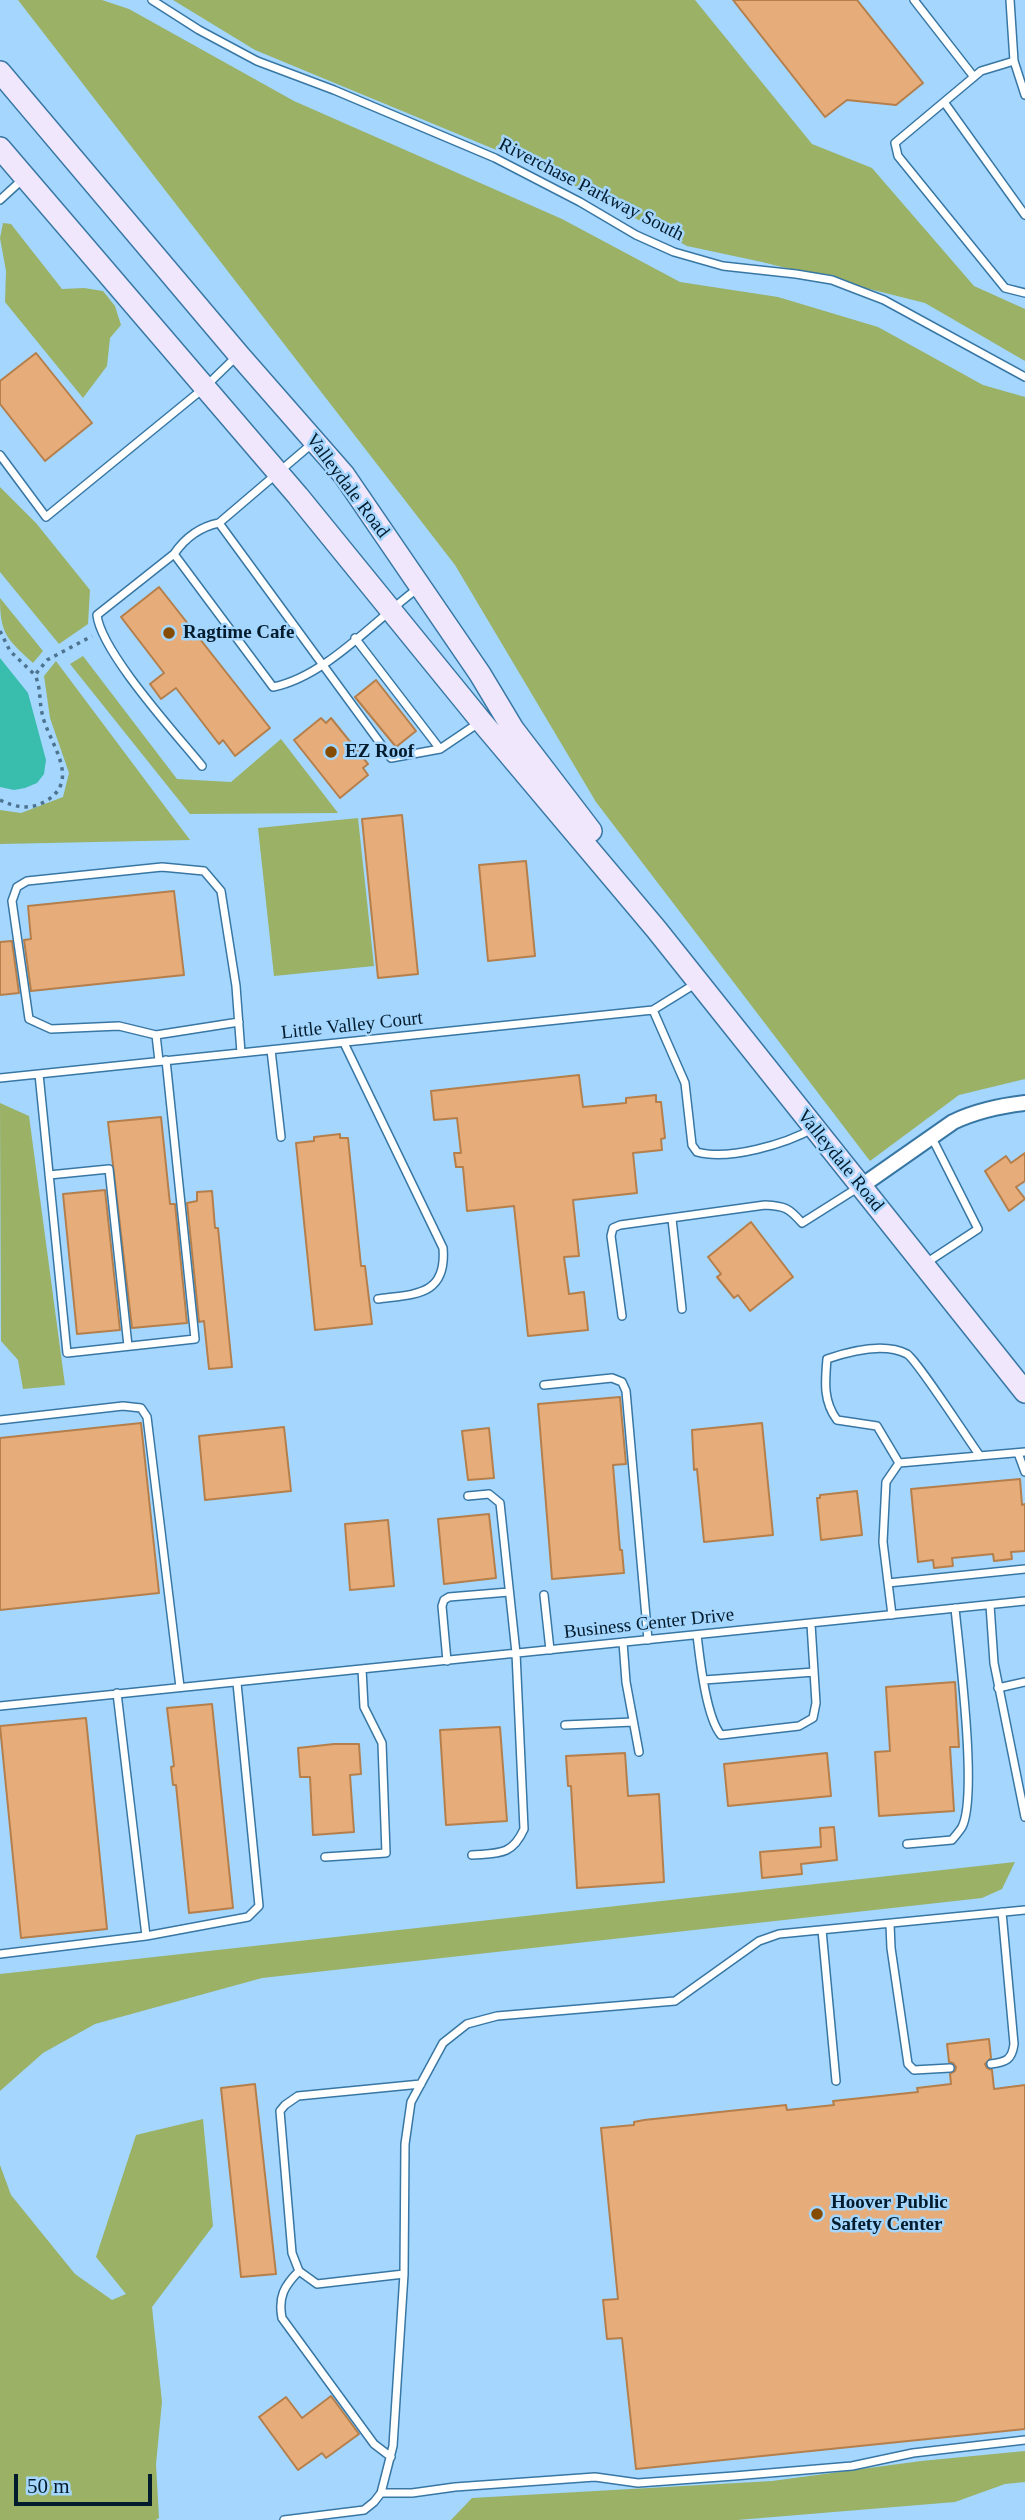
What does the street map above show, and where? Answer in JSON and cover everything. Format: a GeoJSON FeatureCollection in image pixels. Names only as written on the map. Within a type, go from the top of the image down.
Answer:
{"type":"FeatureCollection","features":[{"type":"Feature","properties":{"kind":"main road","name":"Valleydale Road"},"geometry":{"type":"LineString","coordinates":[[0,72],[344,475],[537,762],[615,863],[656,929]]}},
{"type":"Feature","properties":{"kind":"main road","name":"Valleydale Road"},"geometry":{"type":"LineString","coordinates":[[0,148],[276,472],[656,929],[1025,1392]]}},
{"type":"Feature","properties":{"kind":"street"},"geometry":{"type":"LineString","coordinates":[[860,1187],[953,1122],[970,1114],[1003,1105],[1025,1103]]}},
{"type":"Feature","properties":{"kind":"lane","name":"Riverchase Parkway South"},"geometry":{"type":"LineString","coordinates":[[152,0],[199,30],[257,61],[334,90],[495,158],[580,202],[635,235],[674,252],[723,266],[796,274],[850,287],[884,300],[1025,377]]}},
{"type":"Feature","properties":{"kind":"lane"},"geometry":{"type":"LineString","coordinates":[[914,0],[974,77]]}},
{"type":"Feature","properties":{"kind":"lane"},"geometry":{"type":"LineString","coordinates":[[1010,0],[1014,61],[1025,95]]}},
{"type":"Feature","properties":{"kind":"lane"},"geometry":{"type":"LineString","coordinates":[[1014,61],[981,71],[895,143],[898,156],[1005,288],[1025,293]]}},
{"type":"Feature","properties":{"kind":"lane"},"geometry":{"type":"LineString","coordinates":[[944,102],[1025,215]]}},
{"type":"Feature","properties":{"kind":"lane"},"geometry":{"type":"LineString","coordinates":[[0,200],[25,177]]}},
{"type":"Feature","properties":{"kind":"lane"},"geometry":{"type":"LineString","coordinates":[[0,455],[46,517],[204,388],[239,355]]}},
{"type":"Feature","properties":{"kind":"lane"},"geometry":{"type":"LineString","coordinates":[[202,766],[121,666],[101,632],[97,615],[174,554],[183,541],[206,526],[219,523],[314,441]]}},
{"type":"Feature","properties":{"kind":"lane"},"geometry":{"type":"LineString","coordinates":[[219,523],[391,758],[440,749],[500,707]]}},
{"type":"Feature","properties":{"kind":"lane"},"geometry":{"type":"LineString","coordinates":[[174,554],[273,687],[292,683],[323,666],[421,586]]}},
{"type":"Feature","properties":{"kind":"lane"},"geometry":{"type":"LineString","coordinates":[[355,638],[440,749]]}},
{"type":"Feature","properties":{"kind":"lane"},"geometry":{"type":"LineString","coordinates":[[239,1022],[156,1035],[119,1026],[51,1029],[29,1018],[12,901],[17,887],[27,881],[162,867],[204,871],[221,891],[236,986],[239,1022],[241,1053]]}},
{"type":"Feature","properties":{"kind":"lane","name":"Little Valley Court"},"geometry":{"type":"LineString","coordinates":[[0,1078],[653,1010],[698,981]]}},
{"type":"Feature","properties":{"kind":"lane"},"geometry":{"type":"LineString","coordinates":[[653,1010],[685,1083],[692,1145],[697,1152],[706,1155],[765,1148],[791,1141],[814,1128]]}},
{"type":"Feature","properties":{"kind":"lane"},"geometry":{"type":"LineString","coordinates":[[39,1074],[67,1353],[195,1339],[162,1061],[156,1035]]}},
{"type":"Feature","properties":{"kind":"lane"},"geometry":{"type":"LineString","coordinates":[[344,1043],[443,1248],[441,1274],[432,1288],[417,1294],[378,1299]]}},
{"type":"Feature","properties":{"kind":"lane"},"geometry":{"type":"LineString","coordinates":[[271,1050],[281,1137]]}},
{"type":"Feature","properties":{"kind":"lane"},"geometry":{"type":"LineString","coordinates":[[924,1264],[978,1229],[931,1136]]}},
{"type":"Feature","properties":{"kind":"lane"},"geometry":{"type":"LineString","coordinates":[[49,1175],[109,1169],[128,1346]]}},
{"type":"Feature","properties":{"kind":"lane"},"geometry":{"type":"LineString","coordinates":[[622,1316],[611,1236],[613,1228],[765,1205],[790,1209],[802,1223],[860,1187]]}},
{"type":"Feature","properties":{"kind":"lane"},"geometry":{"type":"LineString","coordinates":[[671,1219],[682,1309]]}},
{"type":"Feature","properties":{"kind":"lane"},"geometry":{"type":"LineString","coordinates":[[899,1463],[877,1426],[837,1420],[829,1409],[824,1386],[827,1359],[849,1351],[889,1349],[909,1355],[980,1456]]}},
{"type":"Feature","properties":{"kind":"lane"},"geometry":{"type":"LineString","coordinates":[[544,1385],[612,1378],[622,1382],[626,1391],[648,1640]]}},
{"type":"Feature","properties":{"kind":"lane"},"geometry":{"type":"LineString","coordinates":[[0,1420],[123,1406],[141,1408],[147,1417],[180,1687]]}},
{"type":"Feature","properties":{"kind":"lane"},"geometry":{"type":"LineString","coordinates":[[899,1463],[1021,1452],[1025,1472]]}},
{"type":"Feature","properties":{"kind":"lane"},"geometry":{"type":"LineString","coordinates":[[892,1615],[883,1542],[886,1482],[899,1463]]}},
{"type":"Feature","properties":{"kind":"lane"},"geometry":{"type":"LineString","coordinates":[[468,1496],[489,1494],[500,1503],[516,1653],[524,1829],[518,1842],[509,1851],[472,1855]]}},
{"type":"Feature","properties":{"kind":"lane"},"geometry":{"type":"LineString","coordinates":[[888,1583],[1025,1569]]}},
{"type":"Feature","properties":{"kind":"lane"},"geometry":{"type":"LineString","coordinates":[[447,1661],[442,1606],[444,1600],[449,1597],[509,1592]]}},
{"type":"Feature","properties":{"kind":"lane"},"geometry":{"type":"LineString","coordinates":[[544,1595],[550,1650]]}},
{"type":"Feature","properties":{"kind":"lane","name":"Business Center Drive"},"geometry":{"type":"LineString","coordinates":[[0,1706],[1025,1601]]}},
{"type":"Feature","properties":{"kind":"lane"},"geometry":{"type":"LineString","coordinates":[[990,1605],[991,1639],[998,1688],[1025,1817]]}},
{"type":"Feature","properties":{"kind":"lane"},"geometry":{"type":"LineString","coordinates":[[906,1844],[951,1840],[962,1826],[967,1802],[968,1762],[955,1608]]}},
{"type":"Feature","properties":{"kind":"lane"},"geometry":{"type":"LineString","coordinates":[[697,1635],[714,1727],[721,1735],[799,1727],[813,1718],[816,1703],[811,1623]]}},
{"type":"Feature","properties":{"kind":"lane"},"geometry":{"type":"LineString","coordinates":[[623,1642],[626,1682],[639,1752]]}},
{"type":"Feature","properties":{"kind":"lane"},"geometry":{"type":"LineString","coordinates":[[325,1857],[386,1853],[382,1743],[364,1707],[362,1669]]}},
{"type":"Feature","properties":{"kind":"lane"},"geometry":{"type":"LineString","coordinates":[[704,1680],[814,1672]]}},
{"type":"Feature","properties":{"kind":"lane"},"geometry":{"type":"LineString","coordinates":[[998,1688],[1025,1682]]}},
{"type":"Feature","properties":{"kind":"lane"},"geometry":{"type":"LineString","coordinates":[[0,1955],[146,1936],[248,1917],[259,1906],[237,1683]]}},
{"type":"Feature","properties":{"kind":"lane"},"geometry":{"type":"LineString","coordinates":[[117,1693],[146,1936]]}},
{"type":"Feature","properties":{"kind":"lane"},"geometry":{"type":"LineString","coordinates":[[565,1725],[633,1721]]}},
{"type":"Feature","properties":{"kind":"lane"},"geometry":{"type":"LineString","coordinates":[[284,2520],[364,2510],[381,2493],[391,2457],[404,2274],[405,2144],[411,2102],[443,2043],[467,2024],[497,2016],[675,2001],[759,1941],[779,1934],[1025,1910]]}},
{"type":"Feature","properties":{"kind":"lane"},"geometry":{"type":"LineString","coordinates":[[991,2064],[1006,2061],[1013,2055],[1014,2044],[1002,1912]]}},
{"type":"Feature","properties":{"kind":"lane"},"geometry":{"type":"LineString","coordinates":[[890,1924],[908,2064],[914,2070],[950,2068]]}},
{"type":"Feature","properties":{"kind":"lane"},"geometry":{"type":"LineString","coordinates":[[822,1930],[836,2081]]}},
{"type":"Feature","properties":{"kind":"lane"},"geometry":{"type":"LineString","coordinates":[[404,2274],[317,2284],[299,2271],[292,2253],[280,2112],[298,2096],[421,2084]]}},
{"type":"Feature","properties":{"kind":"lane"},"geometry":{"type":"LineString","coordinates":[[299,2271],[281,2296],[282,2318],[374,2444],[391,2457]]}},
{"type":"Feature","properties":{"kind":"lane"},"geometry":{"type":"LineString","coordinates":[[381,2493],[412,2493],[455,2487],[595,2477],[638,2483],[852,2466],[913,2453],[1025,2440]]}},
{"type":"Feature","properties":{"kind":"path"},"geometry":{"type":"LineString","coordinates":[[0,631],[10,651],[35,675],[42,713],[62,765],[63,776],[60,789],[37,806],[24,808],[0,800]]}},
{"type":"Feature","properties":{"kind":"path"},"geometry":{"type":"LineString","coordinates":[[35,675],[47,660],[101,632]]}},
{"type":"Feature","properties":{"kind":"shaded area"},"geometry":{"type":"Polygon","coordinates":[[[18,0],[102,0],[129,9],[294,101],[562,219],[680,282],[778,297],[878,327],[983,385],[1025,397],[1025,1079],[959,1095],[870,1161],[596,802],[455,565],[18,0]]]}},
{"type":"Feature","properties":{"kind":"shaded area"},"geometry":{"type":"Polygon","coordinates":[[[173,0],[695,0],[812,144],[872,168],[974,286],[1025,309],[1025,361],[925,303],[687,246],[547,171],[255,50],[173,0]]]}},
{"type":"Feature","properties":{"kind":"shaded area"},"geometry":{"type":"Polygon","coordinates":[[[3,223],[11,224],[62,289],[103,291],[115,306],[121,325],[110,338],[107,366],[83,398],[5,302],[6,271],[0,238],[3,223]]]}},
{"type":"Feature","properties":{"kind":"shaded area"},"geometry":{"type":"Polygon","coordinates":[[[0,487],[36,523],[90,590],[88,624],[59,644],[0,572],[0,487]]]}},
{"type":"Feature","properties":{"kind":"shaded area"},"geometry":{"type":"Polygon","coordinates":[[[0,598],[43,651],[33,663],[7,635],[2,620],[0,598]]]}},
{"type":"Feature","properties":{"kind":"shaded area"},"geometry":{"type":"Polygon","coordinates":[[[83,656],[177,779],[231,782],[281,739],[338,813],[190,814],[70,664],[83,656]]]}},
{"type":"Feature","properties":{"kind":"shaded area"},"geometry":{"type":"Polygon","coordinates":[[[0,658],[28,693],[46,760],[44,774],[37,783],[14,790],[0,787],[0,658]]]}},
{"type":"Feature","properties":{"kind":"shaded area"},"geometry":{"type":"Polygon","coordinates":[[[56,661],[190,840],[0,844],[0,810],[21,813],[63,797],[69,773],[50,718],[44,676],[56,661]]]}},
{"type":"Feature","properties":{"kind":"shaded area"},"geometry":{"type":"Polygon","coordinates":[[[358,818],[374,966],[274,976],[258,828],[358,818]]]}},
{"type":"Feature","properties":{"kind":"shaded area"},"geometry":{"type":"Polygon","coordinates":[[[0,1103],[29,1116],[65,1385],[23,1389],[18,1360],[1,1341],[0,1103]]]}},
{"type":"Feature","properties":{"kind":"shaded area"},"geometry":{"type":"Polygon","coordinates":[[[1015,1862],[1002,1889],[982,1898],[262,1978],[95,2024],[43,2053],[0,2091],[0,1974],[1015,1862]]]}},
{"type":"Feature","properties":{"kind":"shaded area"},"geometry":{"type":"Polygon","coordinates":[[[203,2119],[213,2226],[152,2307],[162,2402],[156,2464],[159,2518],[0,2520],[0,2165],[11,2195],[75,2274],[112,2300],[126,2294],[96,2257],[136,2135],[203,2119]]]}},
{"type":"Feature","properties":{"kind":"shaded area"},"geometry":{"type":"Polygon","coordinates":[[[1025,2451],[1025,2482],[1005,2484],[955,2502],[737,2520],[451,2520],[472,2498],[772,2481],[921,2461],[1025,2451]]]}},
{"type":"Feature","properties":{"kind":"building"},"geometry":{"type":"Polygon","coordinates":[[[733,0],[857,0],[923,83],[896,105],[847,100],[825,117],[733,0]]]}},
{"type":"Feature","properties":{"kind":"building"},"geometry":{"type":"Polygon","coordinates":[[[36,353],[92,423],[45,461],[0,404],[0,381],[36,353]]]}},
{"type":"Feature","properties":{"kind":"building"},"geometry":{"type":"Polygon","coordinates":[[[159,587],[270,728],[235,756],[223,740],[219,744],[176,688],[161,699],[150,684],[164,673],[121,617],[159,587]]]}},
{"type":"Feature","properties":{"kind":"building"},"geometry":{"type":"Polygon","coordinates":[[[376,680],[416,731],[396,747],[355,697],[376,680]]]}},
{"type":"Feature","properties":{"kind":"building","name":"EZ Roof"},"geometry":{"type":"Polygon","coordinates":[[[321,718],[326,723],[331,718],[368,764],[363,768],[368,775],[340,798],[294,740],[321,718]]]}},
{"type":"Feature","properties":{"kind":"building"},"geometry":{"type":"Polygon","coordinates":[[[402,815],[418,974],[378,978],[362,819],[402,815]]]}},
{"type":"Feature","properties":{"kind":"building"},"geometry":{"type":"Polygon","coordinates":[[[526,861],[535,956],[488,961],[479,865],[526,861]]]}},
{"type":"Feature","properties":{"kind":"building"},"geometry":{"type":"Polygon","coordinates":[[[174,891],[184,975],[31,991],[24,940],[31,939],[28,906],[174,891]]]}},
{"type":"Feature","properties":{"kind":"building"},"geometry":{"type":"Polygon","coordinates":[[[12,941],[19,993],[0,995],[0,942],[12,941]]]}},
{"type":"Feature","properties":{"kind":"building"},"geometry":{"type":"Polygon","coordinates":[[[579,1075],[583,1107],[626,1103],[626,1098],[656,1095],[656,1102],[661,1102],[665,1138],[661,1139],[662,1150],[633,1153],[637,1193],[573,1200],[579,1256],[564,1257],[569,1294],[584,1292],[588,1330],[528,1336],[514,1206],[467,1211],[463,1167],[456,1167],[454,1153],[461,1153],[457,1118],[434,1120],[431,1091],[579,1075]]]}},
{"type":"Feature","properties":{"kind":"building"},"geometry":{"type":"Polygon","coordinates":[[[161,1117],[170,1204],[175,1204],[187,1323],[132,1328],[108,1122],[161,1117]]]}},
{"type":"Feature","properties":{"kind":"building"},"geometry":{"type":"Polygon","coordinates":[[[340,1134],[340,1138],[348,1138],[361,1266],[365,1266],[372,1324],[315,1330],[296,1143],[314,1141],[314,1137],[340,1134]]]}},
{"type":"Feature","properties":{"kind":"building"},"geometry":{"type":"Polygon","coordinates":[[[1025,1153],[1025,1181],[1016,1187],[1025,1199],[1009,1211],[985,1171],[1006,1156],[1011,1163],[1025,1153]]]}},
{"type":"Feature","properties":{"kind":"building"},"geometry":{"type":"Polygon","coordinates":[[[105,1190],[120,1330],[77,1334],[63,1194],[105,1190]]]}},
{"type":"Feature","properties":{"kind":"building"},"geometry":{"type":"Polygon","coordinates":[[[212,1191],[232,1367],[209,1369],[204,1321],[199,1322],[187,1203],[197,1201],[197,1192],[212,1191]]]}},
{"type":"Feature","properties":{"kind":"building"},"geometry":{"type":"Polygon","coordinates":[[[751,1222],[793,1277],[750,1311],[738,1295],[734,1298],[717,1277],[721,1274],[708,1257],[751,1222]]]}},
{"type":"Feature","properties":{"kind":"building"},"geometry":{"type":"Polygon","coordinates":[[[620,1397],[626,1464],[613,1465],[624,1573],[552,1579],[538,1404],[620,1397]]]}},
{"type":"Feature","properties":{"kind":"building"},"geometry":{"type":"Polygon","coordinates":[[[141,1423],[159,1593],[0,1610],[0,1438],[141,1423]]]}},
{"type":"Feature","properties":{"kind":"building"},"geometry":{"type":"Polygon","coordinates":[[[762,1423],[773,1535],[704,1542],[697,1469],[694,1470],[692,1430],[762,1423]]]}},
{"type":"Feature","properties":{"kind":"building"},"geometry":{"type":"Polygon","coordinates":[[[284,1427],[291,1491],[205,1500],[199,1436],[284,1427]]]}},
{"type":"Feature","properties":{"kind":"building"},"geometry":{"type":"Polygon","coordinates":[[[489,1428],[494,1478],[468,1480],[462,1431],[489,1428]]]}},
{"type":"Feature","properties":{"kind":"building"},"geometry":{"type":"Polygon","coordinates":[[[1020,1479],[1022,1505],[1025,1504],[1025,1551],[1011,1552],[1012,1559],[994,1561],[993,1554],[952,1558],[953,1566],[934,1568],[933,1560],[918,1562],[911,1489],[1020,1479]]]}},
{"type":"Feature","properties":{"kind":"building"},"geometry":{"type":"Polygon","coordinates":[[[857,1491],[862,1535],[821,1540],[817,1498],[820,1498],[820,1495],[857,1491]]]}},
{"type":"Feature","properties":{"kind":"building"},"geometry":{"type":"Polygon","coordinates":[[[489,1514],[496,1578],[444,1584],[438,1519],[489,1514]]]}},
{"type":"Feature","properties":{"kind":"building"},"geometry":{"type":"Polygon","coordinates":[[[388,1520],[394,1586],[350,1590],[345,1524],[388,1520]]]}},
{"type":"Feature","properties":{"kind":"building"},"geometry":{"type":"Polygon","coordinates":[[[955,1682],[959,1747],[950,1747],[954,1811],[879,1816],[875,1752],[890,1751],[886,1687],[955,1682]]]}},
{"type":"Feature","properties":{"kind":"building"},"geometry":{"type":"Polygon","coordinates":[[[212,1704],[233,1908],[189,1913],[176,1785],[173,1785],[171,1767],[174,1766],[167,1708],[212,1704]]]}},
{"type":"Feature","properties":{"kind":"building"},"geometry":{"type":"Polygon","coordinates":[[[86,1718],[107,1929],[21,1938],[0,1726],[86,1718]]]}},
{"type":"Feature","properties":{"kind":"building"},"geometry":{"type":"Polygon","coordinates":[[[500,1727],[507,1821],[446,1825],[440,1730],[500,1727]]]}},
{"type":"Feature","properties":{"kind":"building"},"geometry":{"type":"Polygon","coordinates":[[[359,1744],[361,1774],[350,1775],[354,1832],[313,1835],[310,1777],[300,1777],[298,1748],[359,1744]]]}},
{"type":"Feature","properties":{"kind":"building"},"geometry":{"type":"Polygon","coordinates":[[[625,1753],[628,1796],[659,1794],[664,1882],[577,1888],[571,1786],[568,1786],[566,1756],[625,1753]]]}},
{"type":"Feature","properties":{"kind":"building"},"geometry":{"type":"Polygon","coordinates":[[[827,1753],[831,1796],[728,1806],[724,1764],[827,1753]]]}},
{"type":"Feature","properties":{"kind":"building"},"geometry":{"type":"Polygon","coordinates":[[[834,1827],[837,1860],[801,1864],[802,1874],[762,1878],[760,1852],[821,1847],[820,1828],[834,1827]]]}},
{"type":"Feature","properties":{"kind":"building","name":"Hoover Public Safety Center"},"geometry":{"type":"Polygon","coordinates":[[[989,2039],[991,2058],[985,2064],[992,2070],[994,2089],[1025,2085],[1025,2429],[636,2469],[622,2338],[607,2339],[603,2300],[618,2299],[601,2128],[634,2125],[634,2122],[644,2120],[786,2105],[787,2110],[834,2105],[833,2101],[918,2092],[917,2088],[951,2084],[950,2074],[956,2067],[949,2062],[947,2044],[989,2039]]]}},
{"type":"Feature","properties":{"kind":"building"},"geometry":{"type":"Polygon","coordinates":[[[255,2084],[276,2274],[241,2277],[221,2088],[255,2084]]]}},
{"type":"Feature","properties":{"kind":"building"},"geometry":{"type":"Polygon","coordinates":[[[331,2396],[359,2434],[326,2458],[322,2453],[298,2470],[259,2417],[286,2397],[302,2418],[331,2396]]]}},
{"type":"Feature","properties":{"kind":"place","name":"Ragtime Cafe"},"geometry":{"type":"Point","coordinates":[169,633]}},
{"type":"Feature","properties":{"kind":"place","name":"EZ Roof"},"geometry":{"type":"Point","coordinates":[331,752]}},
{"type":"Feature","properties":{"kind":"place","name":"Hoover Public Safety Center"},"geometry":{"type":"Point","coordinates":[817,2214]}}]}
